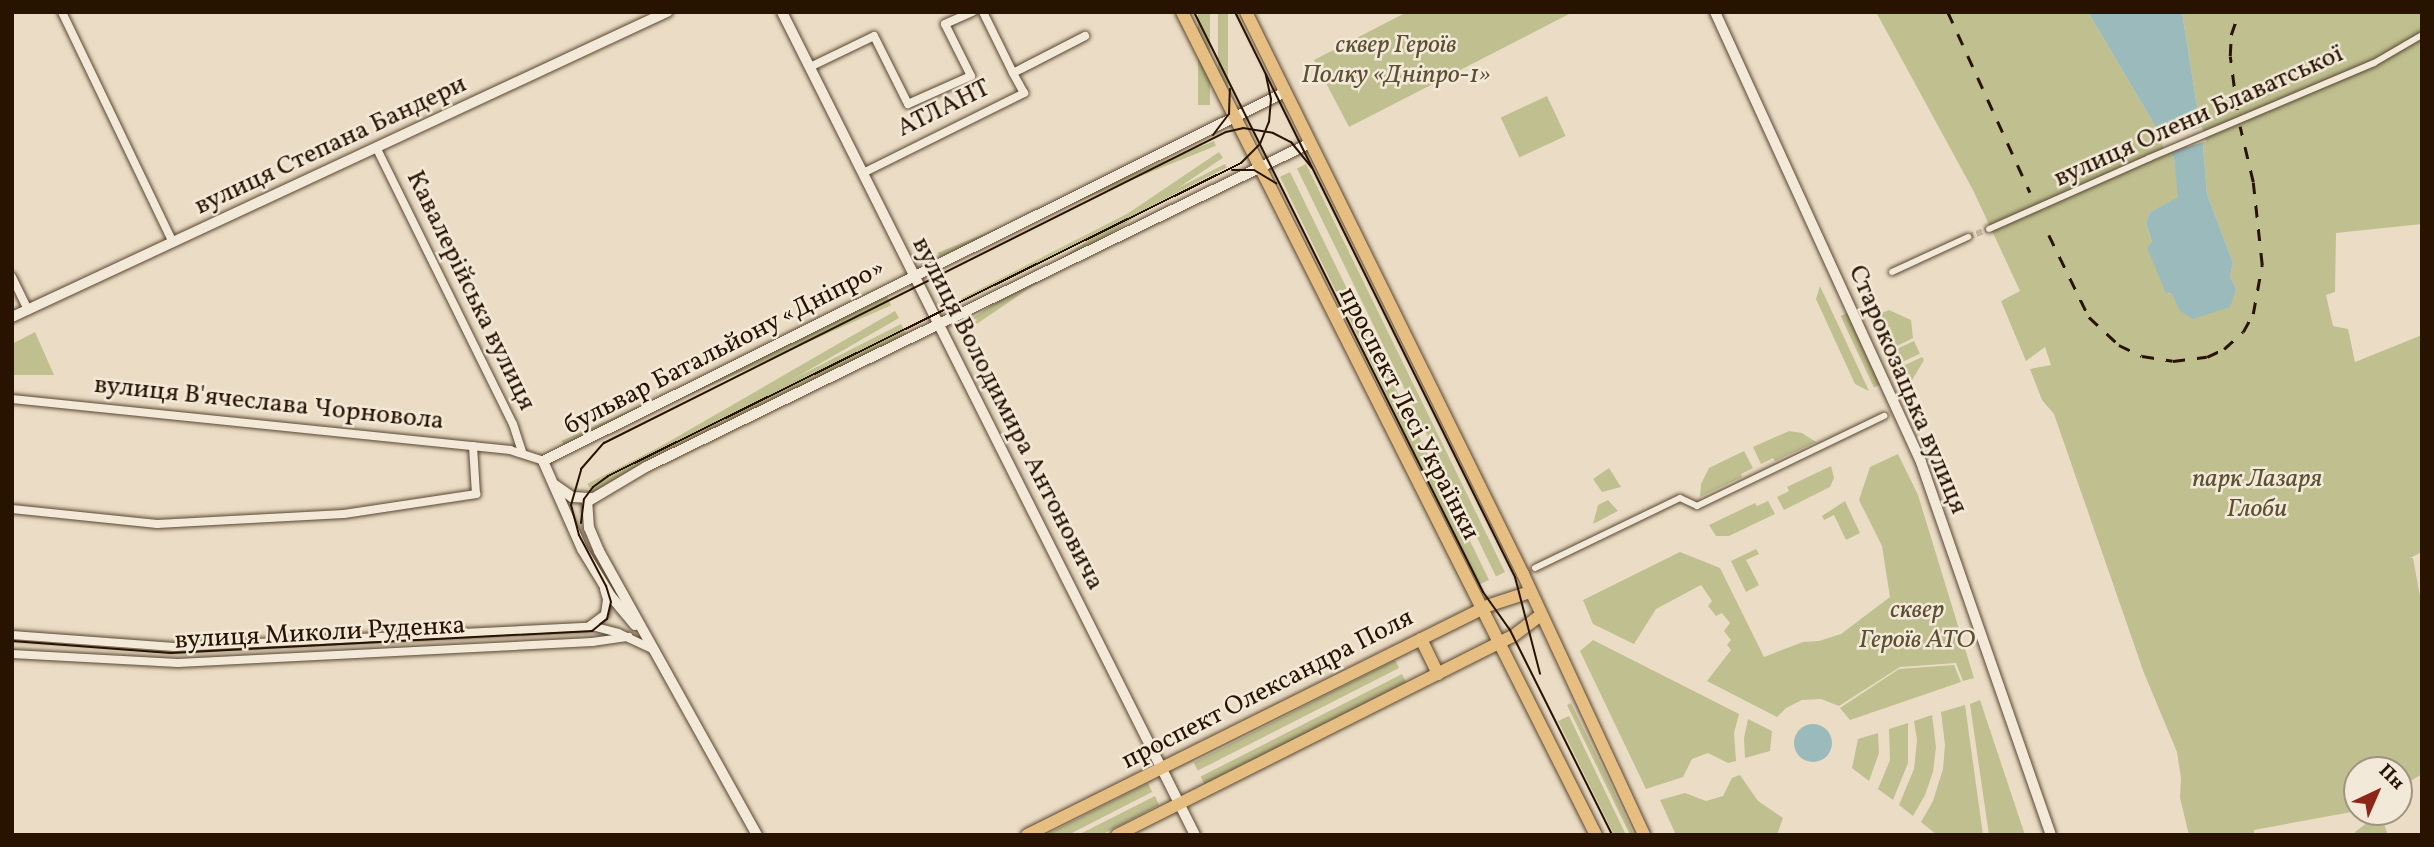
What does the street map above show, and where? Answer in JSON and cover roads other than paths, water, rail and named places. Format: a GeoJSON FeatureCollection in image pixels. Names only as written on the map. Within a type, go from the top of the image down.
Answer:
{"type":"FeatureCollection","features":[{"type":"Feature","properties":{"kind":"main road","name":"проспект Лесі Українки"},"geometry":{"type":"LineString","coordinates":[[1182,12],[1596,835]]}},
{"type":"Feature","properties":{"kind":"main road","name":"проспект Лесі Українки"},"geometry":{"type":"LineString","coordinates":[[1246,12],[1530,592],[1644,835]]}},
{"type":"Feature","properties":{"kind":"main road","name":"проспект Олександра Поля"},"geometry":{"type":"LineString","coordinates":[[1027,835],[1481,609],[1506,597],[1530,592]]}},
{"type":"Feature","properties":{"kind":"main road"},"geometry":{"type":"LineString","coordinates":[[1117,835],[1500,643],[1529,627],[1540,616]]}},
{"type":"Feature","properties":{"kind":"main road"},"geometry":{"type":"LineString","coordinates":[[1421,639],[1438,674]]}},
{"type":"Feature","properties":{"kind":"street"},"geometry":{"type":"LineString","coordinates":[[62,12],[173,243]]}},
{"type":"Feature","properties":{"kind":"street","name":"вулиця Степана Бандери"},"geometry":{"type":"LineString","coordinates":[[12,317],[667,12]]}},
{"type":"Feature","properties":{"kind":"street","name":"вулиця Володимира Антоновича"},"geometry":{"type":"LineString","coordinates":[[782,12],[1195,835]]}},
{"type":"Feature","properties":{"kind":"street","name":"АТЛАНТ"},"geometry":{"type":"LineString","coordinates":[[810,67],[874,36],[908,104],[971,76],[946,24],[972,12]]}},
{"type":"Feature","properties":{"kind":"street","name":"АТЛАНТ"},"geometry":{"type":"LineString","coordinates":[[863,173],[1024,93],[1017,71],[983,12]]}},
{"type":"Feature","properties":{"kind":"street","name":"Старокозацька вулиця"},"geometry":{"type":"LineString","coordinates":[[1714,12],[1921,462],[2051,835]]}},
{"type":"Feature","properties":{"kind":"street","name":"вулиця Олени Блаватської"},"geometry":{"type":"LineString","coordinates":[[1989,229],[2374,63],[2422,35]]}},
{"type":"Feature","properties":{"kind":"street","name":"АТЛАНТ"},"geometry":{"type":"LineString","coordinates":[[1085,36],[1017,71],[1061,48],[1085,36]]}},
{"type":"Feature","properties":{"kind":"street","name":"бульвар Батальйону «Дніпро»"},"geometry":{"type":"LineString","coordinates":[[522,452],[543,461],[1285,92]]}},
{"type":"Feature","properties":{"kind":"street"},"geometry":{"type":"LineString","coordinates":[[552,482],[572,497],[589,500],[646,467],[1310,143]]}},
{"type":"Feature","properties":{"kind":"street","name":"Кавалерійська вулиця"},"geometry":{"type":"LineString","coordinates":[[377,149],[513,424],[522,452]]}},
{"type":"Feature","properties":{"kind":"street"},"geometry":{"type":"LineString","coordinates":[[1892,272],[1968,237]]}},
{"type":"Feature","properties":{"kind":"street"},"geometry":{"type":"LineString","coordinates":[[12,276],[28,310]]}},
{"type":"Feature","properties":{"kind":"street","name":"вулиця В'ячеслава Чорновола"},"geometry":{"type":"LineString","coordinates":[[12,398],[522,452]]}},
{"type":"Feature","properties":{"kind":"street"},"geometry":{"type":"LineString","coordinates":[[1535,568],[1680,498],[1697,506],[1884,416]]}},
{"type":"Feature","properties":{"kind":"street"},"geometry":{"type":"LineString","coordinates":[[12,509],[158,524],[344,514],[476,494],[473,446]]}},
{"type":"Feature","properties":{"kind":"street"},"geometry":{"type":"LineString","coordinates":[[543,461],[573,532],[601,583],[644,635]]}},
{"type":"Feature","properties":{"kind":"street"},"geometry":{"type":"LineString","coordinates":[[589,500],[591,536],[757,835]]}},
{"type":"Feature","properties":{"kind":"street"},"geometry":{"type":"LineString","coordinates":[[592,626],[600,620],[607,607],[601,583]]}},
{"type":"Feature","properties":{"kind":"street","name":"вулиця Миколи Руденка"},"geometry":{"type":"LineString","coordinates":[[12,635],[175,647],[592,626],[629,637],[653,649]]}},
{"type":"Feature","properties":{"kind":"street","name":"вулиця Миколи Руденка"},"geometry":{"type":"LineString","coordinates":[[12,654],[204,662],[592,642],[629,637]]}},
{"type":"Feature","properties":{"kind":"water"},"geometry":{"type":"Polygon","coordinates":[[[2088,12],[2182,12],[2203,144],[2207,194],[2233,263],[2230,276],[2236,289],[2230,307],[2193,319],[2180,311],[2172,294],[2166,293],[2147,248],[2152,242],[2146,223],[2150,212],[2178,197],[2174,158],[2088,12]]]}},
{"type":"Feature","properties":{"kind":"water"},"geometry":{"type":"Polygon","coordinates":[[[1813,724],[1826,730],[1832,743],[1826,756],[1813,762],[1800,756],[1794,743],[1800,730],[1813,724]]]}},
{"type":"Feature","properties":{"kind":"tunnel"},"geometry":{"type":"LineString","coordinates":[[1968,237],[1989,229]]}},
{"type":"Feature","properties":{"kind":"tram line"},"geometry":{"type":"LineString","coordinates":[[1194,12],[1483,592],[1510,630],[1612,835]]}},
{"type":"Feature","properties":{"kind":"tram line"},"geometry":{"type":"LineString","coordinates":[[1235,12],[1515,577],[1540,674]]}},
{"type":"Feature","properties":{"kind":"tram line"},"geometry":{"type":"LineString","coordinates":[[581,523],[584,499],[593,487],[608,476],[1241,163],[1260,144],[1269,122],[1271,99],[1266,75]]}},
{"type":"Feature","properties":{"kind":"tram line"},"geometry":{"type":"LineString","coordinates":[[1213,135],[1229,114],[1230,89]]}},
{"type":"Feature","properties":{"kind":"tram line"},"geometry":{"type":"LineString","coordinates":[[12,641],[171,653],[592,631],[607,619],[611,602],[606,586],[579,535],[571,505],[581,469],[604,443],[1226,132],[1243,128],[1273,133],[1291,142],[1312,168]]}},
{"type":"Feature","properties":{"kind":"tram line"},"geometry":{"type":"LineString","coordinates":[[1232,170],[1254,170],[1276,183]]}},
{"type":"Feature","properties":{"kind":"railway"},"geometry":{"type":"LineString","coordinates":[[1948,12],[2030,192]]}},
{"type":"Feature","properties":{"kind":"railway"},"geometry":{"type":"LineString","coordinates":[[2237,110],[2230,56],[2231,35],[2239,12]]}},
{"type":"Feature","properties":{"kind":"railway"},"geometry":{"type":"LineString","coordinates":[[2049,235],[2089,317],[2119,345],[2142,356],[2173,361],[2207,357],[2224,349],[2243,332],[2253,314],[2262,265],[2253,182],[2240,127]]}},
{"type":"Feature","properties":{"kind":"park label","name":"сквер Героїв Полку «Дніпро-1»"},"geometry":{"type":"Point","coordinates":[1396,61]}},
{"type":"Feature","properties":{"kind":"park label","name":"парк Лазаря Глоби"},"geometry":{"type":"Point","coordinates":[2257,495]}},
{"type":"Feature","properties":{"kind":"park label","name":"сквер Героїв АТО"},"geometry":{"type":"Point","coordinates":[1917,626]}}]}
